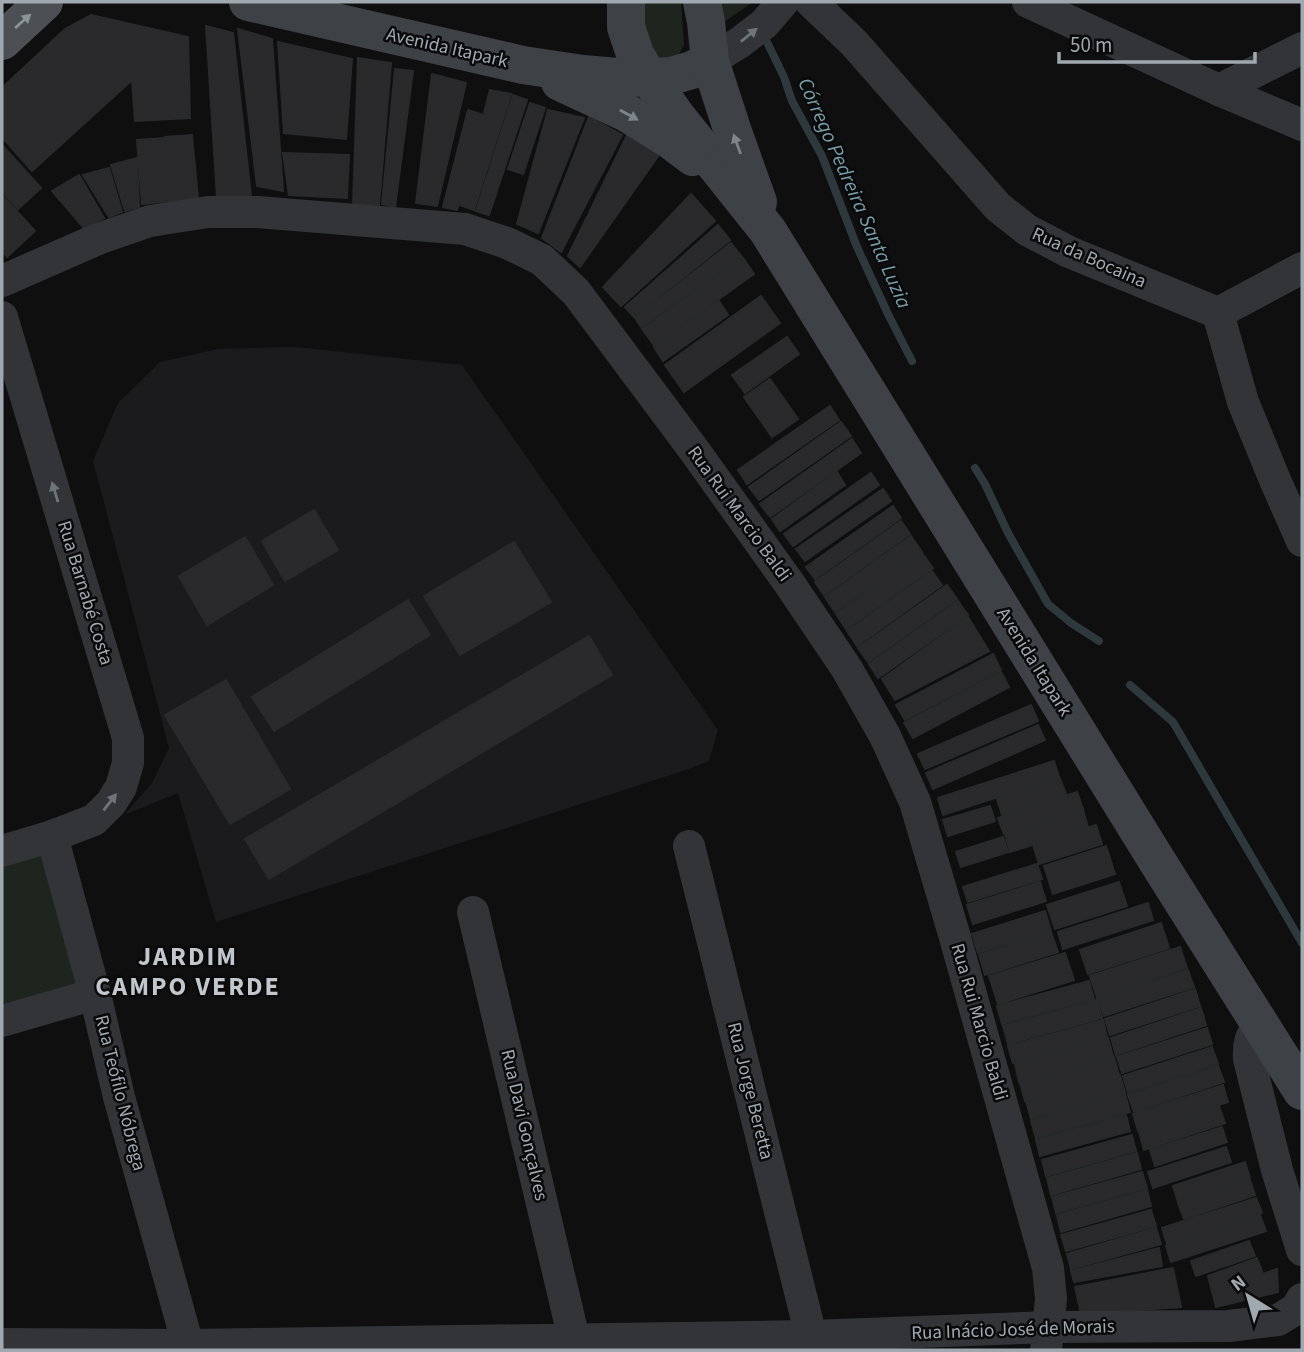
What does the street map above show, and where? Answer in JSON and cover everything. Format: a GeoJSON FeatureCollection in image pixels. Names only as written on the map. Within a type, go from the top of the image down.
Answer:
{"type":"FeatureCollection","features":[{"type":"Feature","properties":{"kind":"main road"},"geometry":{"type":"LineString","coordinates":[[2,41],[44,2]]}},
{"type":"Feature","properties":{"kind":"main road","name":"Avenida Itapark"},"geometry":{"type":"LineString","coordinates":[[247,2],[326,12],[523,65],[583,74],[649,78],[692,70],[710,61]]}},
{"type":"Feature","properties":{"kind":"main road","name":"Avenida Itapark"},"geometry":{"type":"LineString","coordinates":[[626,2],[626,27],[635,54],[649,78],[768,231],[1302,1091]]}},
{"type":"Feature","properties":{"kind":"main road","name":"Avenida Itapark"},"geometry":{"type":"LineString","coordinates":[[702,2],[710,61],[768,231]]}},
{"type":"Feature","properties":{"kind":"main road"},"geometry":{"type":"LineString","coordinates":[[523,65],[627,113],[669,139],[734,188]]}},
{"type":"Feature","properties":{"kind":"street"},"geometry":{"type":"LineString","coordinates":[[710,61],[764,24],[783,2]]}},
{"type":"Feature","properties":{"kind":"street","name":"Rua da Bocaina"},"geometry":{"type":"LineString","coordinates":[[811,2],[855,43],[998,206],[1027,230],[1069,252],[1218,313]]}},
{"type":"Feature","properties":{"kind":"street"},"geometry":{"type":"LineString","coordinates":[[1028,2],[1302,125]]}},
{"type":"Feature","properties":{"kind":"street"},"geometry":{"type":"LineString","coordinates":[[1219,90],[1302,48]]}},
{"type":"Feature","properties":{"kind":"street","name":"Rua Rui Marcio Baldi"},"geometry":{"type":"LineString","coordinates":[[2,281],[98,239],[150,221],[208,212],[258,212],[465,229],[507,243],[542,261],[576,292],[694,450],[847,669],[885,736],[915,802],[1048,1268],[1051,1299],[1047,1339]]}},
{"type":"Feature","properties":{"kind":"street"},"geometry":{"type":"LineString","coordinates":[[1302,268],[1218,313],[1243,402],[1302,541]]}},
{"type":"Feature","properties":{"kind":"street","name":"Rua Barnabé Costa"},"geometry":{"type":"LineString","coordinates":[[2,317],[128,738],[128,763],[121,786],[111,803],[94,820],[2,851]]}},
{"type":"Feature","properties":{"kind":"street","name":"Rua Teófilo Nóbrega"},"geometry":{"type":"LineString","coordinates":[[52,836],[95,994],[119,1097],[188,1348]]}},
{"type":"Feature","properties":{"kind":"street","name":"Rua Jorge Beretta"},"geometry":{"type":"LineString","coordinates":[[688,846],[811,1336]]}},
{"type":"Feature","properties":{"kind":"street","name":"Rua Davi Gonçalves"},"geometry":{"type":"LineString","coordinates":[[473,912],[574,1339]]}},
{"type":"Feature","properties":{"kind":"street"},"geometry":{"type":"LineString","coordinates":[[2,1021],[95,994]]}},
{"type":"Feature","properties":{"kind":"street"},"geometry":{"type":"LineString","coordinates":[[1260,1024],[1251,1034],[1249,1059],[1277,1170],[1302,1250]]}},
{"type":"Feature","properties":{"kind":"street","name":"Rua Inácio José de Morais"},"geometry":{"type":"LineString","coordinates":[[2,1344],[188,1348],[574,1339],[713,1344],[811,1336],[1230,1338],[1278,1320],[1296,1309],[1302,1299]]}},
{"type":"Feature","properties":{"kind":"shaded area"},"geometry":{"type":"Polygon","coordinates":[[[635,2],[681,2],[684,45],[675,61],[649,58],[635,2]]]}},
{"type":"Feature","properties":{"kind":"shaded area"},"geometry":{"type":"Polygon","coordinates":[[[719,2],[753,2],[724,22],[719,2]]]}},
{"type":"Feature","properties":{"kind":"shaded area"},"geometry":{"type":"Polygon","coordinates":[[[296,347],[462,365],[718,730],[709,761],[216,922],[178,793],[124,815],[152,783],[169,748],[93,461],[118,403],[160,362],[218,349],[296,347]]]}},
{"type":"Feature","properties":{"kind":"shaded area"},"geometry":{"type":"Polygon","coordinates":[[[47,848],[87,992],[2,1016],[2,861],[47,848]]]}},
{"type":"Feature","properties":{"kind":"building"},"geometry":{"type":"Polygon","coordinates":[[[91,15],[188,37],[190,118],[135,121],[132,80],[32,171],[2,137],[2,88],[65,29],[91,15]]]}},
{"type":"Feature","properties":{"kind":"building"},"geometry":{"type":"Polygon","coordinates":[[[206,26],[233,33],[251,196],[217,198],[206,26]]]}},
{"type":"Feature","properties":{"kind":"building"},"geometry":{"type":"Polygon","coordinates":[[[238,29],[272,39],[283,191],[257,186],[238,29]]]}},
{"type":"Feature","properties":{"kind":"building"},"geometry":{"type":"Polygon","coordinates":[[[278,42],[352,59],[346,139],[284,133],[278,42]]]}},
{"type":"Feature","properties":{"kind":"building"},"geometry":{"type":"Polygon","coordinates":[[[358,58],[391,63],[379,205],[353,205],[358,58]]]}},
{"type":"Feature","properties":{"kind":"building"},"geometry":{"type":"Polygon","coordinates":[[[395,69],[413,71],[395,207],[382,204],[395,69]]]}},
{"type":"Feature","properties":{"kind":"building"},"geometry":{"type":"Polygon","coordinates":[[[432,74],[466,83],[437,206],[416,203],[432,74]]]}},
{"type":"Feature","properties":{"kind":"building"},"geometry":{"type":"Polygon","coordinates":[[[490,90],[511,94],[474,210],[460,205],[490,90]]]}},
{"type":"Feature","properties":{"kind":"building"},"geometry":{"type":"Polygon","coordinates":[[[513,95],[527,100],[489,215],[476,211],[513,95]]]}},
{"type":"Feature","properties":{"kind":"building"},"geometry":{"type":"Polygon","coordinates":[[[530,103],[545,108],[523,174],[508,169],[530,103]]]}},
{"type":"Feature","properties":{"kind":"building"},"geometry":{"type":"Polygon","coordinates":[[[468,110],[483,115],[457,210],[443,207],[468,110]]]}},
{"type":"Feature","properties":{"kind":"building"},"geometry":{"type":"Polygon","coordinates":[[[548,110],[584,118],[538,233],[517,224],[548,110]]]}},
{"type":"Feature","properties":{"kind":"building"},"geometry":{"type":"Polygon","coordinates":[[[589,117],[622,135],[561,252],[542,238],[589,117]]]}},
{"type":"Feature","properties":{"kind":"building"},"geometry":{"type":"Polygon","coordinates":[[[629,131],[659,155],[580,267],[568,256],[629,131]]]}},
{"type":"Feature","properties":{"kind":"building"},"geometry":{"type":"Polygon","coordinates":[[[192,135],[198,198],[170,201],[165,137],[192,135]]]}},
{"type":"Feature","properties":{"kind":"building"},"geometry":{"type":"Polygon","coordinates":[[[164,138],[169,201],[142,204],[137,140],[164,138]]]}},
{"type":"Feature","properties":{"kind":"building"},"geometry":{"type":"Polygon","coordinates":[[[2,145],[41,188],[18,209],[2,191],[2,145]]]}},
{"type":"Feature","properties":{"kind":"building"},"geometry":{"type":"Polygon","coordinates":[[[283,153],[349,155],[347,198],[289,195],[283,153]]]}},
{"type":"Feature","properties":{"kind":"building"},"geometry":{"type":"Polygon","coordinates":[[[137,158],[139,207],[125,211],[111,165],[137,158]]]}},
{"type":"Feature","properties":{"kind":"building"},"geometry":{"type":"Polygon","coordinates":[[[109,168],[122,212],[109,217],[83,175],[109,168]]]}},
{"type":"Feature","properties":{"kind":"building"},"geometry":{"type":"Polygon","coordinates":[[[79,175],[104,218],[84,228],[52,191],[79,175]]]}},
{"type":"Feature","properties":{"kind":"building"},"geometry":{"type":"Polygon","coordinates":[[[691,194],[715,221],[621,306],[603,287],[691,194]]]}},
{"type":"Feature","properties":{"kind":"building"},"geometry":{"type":"Polygon","coordinates":[[[2,195],[35,231],[7,257],[2,251],[2,195]]]}},
{"type":"Feature","properties":{"kind":"building"},"geometry":{"type":"Polygon","coordinates":[[[718,225],[730,240],[634,317],[625,307],[718,225]]]}},
{"type":"Feature","properties":{"kind":"building"},"geometry":{"type":"Polygon","coordinates":[[[731,243],[742,257],[641,327],[635,318],[731,243]]]}},
{"type":"Feature","properties":{"kind":"building"},"geometry":{"type":"Polygon","coordinates":[[[743,258],[754,274],[654,345],[642,329],[743,258]]]}},
{"type":"Feature","properties":{"kind":"building"},"geometry":{"type":"Polygon","coordinates":[[[761,296],[780,323],[684,392],[665,365],[761,296]]]}},
{"type":"Feature","properties":{"kind":"building"},"geometry":{"type":"Polygon","coordinates":[[[719,301],[728,315],[663,361],[654,347],[719,301]]]}},
{"type":"Feature","properties":{"kind":"building"},"geometry":{"type":"Polygon","coordinates":[[[787,337],[799,354],[745,393],[732,375],[787,337]]]}},
{"type":"Feature","properties":{"kind":"building"},"geometry":{"type":"Polygon","coordinates":[[[770,379],[798,419],[772,437],[744,397],[770,379]]]}},
{"type":"Feature","properties":{"kind":"building"},"geometry":{"type":"Polygon","coordinates":[[[830,406],[839,420],[747,484],[738,470],[830,406]]]}},
{"type":"Feature","properties":{"kind":"building"},"geometry":{"type":"Polygon","coordinates":[[[841,422],[851,436],[759,500],[749,487],[841,422]]]}},
{"type":"Feature","properties":{"kind":"building"},"geometry":{"type":"Polygon","coordinates":[[[852,439],[861,453],[770,517],[760,504],[852,439]]]}},
{"type":"Feature","properties":{"kind":"building"},"geometry":{"type":"Polygon","coordinates":[[[837,472],[845,485],[780,531],[772,519],[837,472]]]}},
{"type":"Feature","properties":{"kind":"building"},"geometry":{"type":"Polygon","coordinates":[[[871,473],[879,485],[793,546],[784,534],[871,473]]]}},
{"type":"Feature","properties":{"kind":"building"},"geometry":{"type":"Polygon","coordinates":[[[883,489],[891,501],[805,561],[796,549],[883,489]]]}},
{"type":"Feature","properties":{"kind":"building"},"geometry":{"type":"Polygon","coordinates":[[[893,506],[901,518],[815,579],[806,567],[893,506]]]}},
{"type":"Feature","properties":{"kind":"building"},"geometry":{"type":"Polygon","coordinates":[[[314,510],[338,550],[285,581],[262,541],[314,510]]]}},
{"type":"Feature","properties":{"kind":"building"},"geometry":{"type":"Polygon","coordinates":[[[901,521],[910,534],[824,595],[815,582],[901,521]]]}},
{"type":"Feature","properties":{"kind":"building"},"geometry":{"type":"Polygon","coordinates":[[[911,536],[922,552],[835,612],[825,597],[911,536]]]}},
{"type":"Feature","properties":{"kind":"building"},"geometry":{"type":"Polygon","coordinates":[[[245,537],[273,585],[207,625],[179,576],[245,537]]]}},
{"type":"Feature","properties":{"kind":"building"},"geometry":{"type":"Polygon","coordinates":[[[514,542],[551,602],[460,655],[424,596],[514,542]]]}},
{"type":"Feature","properties":{"kind":"building"},"geometry":{"type":"Polygon","coordinates":[[[922,553],[933,568],[846,629],[836,614],[922,553]]]}},
{"type":"Feature","properties":{"kind":"building"},"geometry":{"type":"Polygon","coordinates":[[[932,571],[942,585],[857,646],[847,631],[932,571]]]}},
{"type":"Feature","properties":{"kind":"building"},"geometry":{"type":"Polygon","coordinates":[[[947,585],[957,599],[868,662],[858,648],[947,585]]]}},
{"type":"Feature","properties":{"kind":"building"},"geometry":{"type":"Polygon","coordinates":[[[408,600],[430,635],[274,731],[252,697],[408,600]]]}},
{"type":"Feature","properties":{"kind":"building"},"geometry":{"type":"Polygon","coordinates":[[[958,601],[968,615],[878,678],[869,664],[958,601]]]}},
{"type":"Feature","properties":{"kind":"building"},"geometry":{"type":"Polygon","coordinates":[[[968,617],[989,651],[895,700],[882,679],[968,617]]]}},
{"type":"Feature","properties":{"kind":"building"},"geometry":{"type":"Polygon","coordinates":[[[589,636],[612,675],[269,879],[245,839],[589,636]]]}},
{"type":"Feature","properties":{"kind":"building"},"geometry":{"type":"Polygon","coordinates":[[[993,654],[1001,670],[905,720],[896,705],[993,654]]]}},
{"type":"Feature","properties":{"kind":"building"},"geometry":{"type":"Polygon","coordinates":[[[1001,672],[1009,687],[913,738],[904,723],[1001,672]]]}},
{"type":"Feature","properties":{"kind":"building"},"geometry":{"type":"Polygon","coordinates":[[[226,680],[290,789],[230,824],[165,715],[226,680]]]}},
{"type":"Feature","properties":{"kind":"building"},"geometry":{"type":"Polygon","coordinates":[[[1031,705],[1038,721],[925,769],[918,754],[1031,705]]]}},
{"type":"Feature","properties":{"kind":"building"},"geometry":{"type":"Polygon","coordinates":[[[1038,725],[1045,740],[933,789],[926,773],[1038,725]]]}},
{"type":"Feature","properties":{"kind":"building"},"geometry":{"type":"Polygon","coordinates":[[[1054,761],[1059,777],[943,815],[938,798],[1054,761]]]}},
{"type":"Feature","properties":{"kind":"building"},"geometry":{"type":"Polygon","coordinates":[[[1060,778],[1066,794],[1002,815],[997,799],[1060,778]]]}},
{"type":"Feature","properties":{"kind":"building"},"geometry":{"type":"Polygon","coordinates":[[[1077,792],[1083,809],[1004,834],[998,818],[1077,792]]]}},
{"type":"Feature","properties":{"kind":"building"},"geometry":{"type":"Polygon","coordinates":[[[990,806],[995,821],[948,836],[943,820],[990,806]]]}},
{"type":"Feature","properties":{"kind":"building"},"geometry":{"type":"Polygon","coordinates":[[[1083,810],[1088,827],[1010,852],[1005,835],[1083,810]]]}},
{"type":"Feature","properties":{"kind":"building"},"geometry":{"type":"Polygon","coordinates":[[[1096,825],[1102,844],[1039,864],[1033,845],[1096,825]]]}},
{"type":"Feature","properties":{"kind":"building"},"geometry":{"type":"Polygon","coordinates":[[[1003,837],[1008,852],[961,867],[956,852],[1003,837]]]}},
{"type":"Feature","properties":{"kind":"building"},"geometry":{"type":"Polygon","coordinates":[[[1106,846],[1115,874],[1053,894],[1044,866],[1106,846]]]}},
{"type":"Feature","properties":{"kind":"building"},"geometry":{"type":"Polygon","coordinates":[[[1037,864],[1042,879],[968,902],[963,887],[1037,864]]]}},
{"type":"Feature","properties":{"kind":"building"},"geometry":{"type":"Polygon","coordinates":[[[1040,882],[1046,901],[973,924],[967,905],[1040,882]]]}},
{"type":"Feature","properties":{"kind":"building"},"geometry":{"type":"Polygon","coordinates":[[[1119,882],[1127,906],[1055,929],[1047,905],[1119,882]]]}},
{"type":"Feature","properties":{"kind":"building"},"geometry":{"type":"Polygon","coordinates":[[[1148,903],[1153,920],[1063,949],[1058,932],[1148,903]]]}},
{"type":"Feature","properties":{"kind":"building"},"geometry":{"type":"Polygon","coordinates":[[[1045,911],[1051,931],[978,953],[972,934],[1045,911]]]}},
{"type":"Feature","properties":{"kind":"building"},"geometry":{"type":"Polygon","coordinates":[[[1161,923],[1169,948],[1088,974],[1080,950],[1161,923]]]}},
{"type":"Feature","properties":{"kind":"building"},"geometry":{"type":"Polygon","coordinates":[[[1051,932],[1058,952],[985,975],[979,955],[1051,932]]]}},
{"type":"Feature","properties":{"kind":"building"},"geometry":{"type":"Polygon","coordinates":[[[1180,947],[1187,968],[1097,998],[1090,976],[1180,947]]]}},
{"type":"Feature","properties":{"kind":"building"},"geometry":{"type":"Polygon","coordinates":[[[1065,953],[1074,980],[998,1004],[989,976],[1065,953]]]}},
{"type":"Feature","properties":{"kind":"building"},"geometry":{"type":"Polygon","coordinates":[[[1188,970],[1194,987],[1104,1016],[1098,999],[1188,970]]]}},
{"type":"Feature","properties":{"kind":"building"},"geometry":{"type":"Polygon","coordinates":[[[1089,981],[1094,999],[1002,1024],[997,1006],[1089,981]]]}},
{"type":"Feature","properties":{"kind":"building"},"geometry":{"type":"Polygon","coordinates":[[[1195,989],[1200,1006],[1110,1035],[1105,1019],[1195,989]]]}},
{"type":"Feature","properties":{"kind":"building"},"geometry":{"type":"Polygon","coordinates":[[[1097,1000],[1102,1018],[1008,1044],[1003,1026],[1097,1000]]]}},
{"type":"Feature","properties":{"kind":"building"},"geometry":{"type":"Polygon","coordinates":[[[1201,1008],[1206,1025],[1116,1055],[1111,1038],[1201,1008]]]}},
{"type":"Feature","properties":{"kind":"building"},"geometry":{"type":"Polygon","coordinates":[[[1103,1020],[1107,1037],[1013,1063],[1008,1046],[1103,1020]]]}},
{"type":"Feature","properties":{"kind":"building"},"geometry":{"type":"Polygon","coordinates":[[[1207,1028],[1212,1044],[1122,1073],[1117,1057],[1207,1028]]]}},
{"type":"Feature","properties":{"kind":"building"},"geometry":{"type":"Polygon","coordinates":[[[1108,1038],[1113,1056],[1019,1082],[1015,1064],[1108,1038]]]}},
{"type":"Feature","properties":{"kind":"building"},"geometry":{"type":"Polygon","coordinates":[[[1212,1047],[1218,1064],[1128,1093],[1123,1076],[1212,1047]]]}},
{"type":"Feature","properties":{"kind":"building"},"geometry":{"type":"Polygon","coordinates":[[[1114,1057],[1119,1075],[1025,1101],[1020,1083],[1114,1057]]]}},
{"type":"Feature","properties":{"kind":"building"},"geometry":{"type":"Polygon","coordinates":[[[1218,1066],[1224,1082],[1134,1112],[1128,1095],[1218,1066]]]}},
{"type":"Feature","properties":{"kind":"building"},"geometry":{"type":"Polygon","coordinates":[[[1120,1075],[1125,1093],[1031,1119],[1026,1101],[1120,1075]]]}},
{"type":"Feature","properties":{"kind":"building"},"geometry":{"type":"Polygon","coordinates":[[[1223,1085],[1228,1102],[1138,1131],[1133,1114],[1223,1085]]]}},
{"type":"Feature","properties":{"kind":"building"},"geometry":{"type":"Polygon","coordinates":[[[1125,1094],[1130,1112],[1036,1138],[1031,1121],[1125,1094]]]}},
{"type":"Feature","properties":{"kind":"building"},"geometry":{"type":"Polygon","coordinates":[[[1219,1106],[1225,1123],[1144,1150],[1139,1132],[1219,1106]]]}},
{"type":"Feature","properties":{"kind":"building"},"geometry":{"type":"Polygon","coordinates":[[[1126,1115],[1130,1131],[1040,1156],[1036,1140],[1126,1115]]]}},
{"type":"Feature","properties":{"kind":"building"},"geometry":{"type":"Polygon","coordinates":[[[1222,1127],[1227,1142],[1155,1166],[1150,1150],[1222,1127]]]}},
{"type":"Feature","properties":{"kind":"building"},"geometry":{"type":"Polygon","coordinates":[[[1132,1135],[1136,1151],[1046,1176],[1042,1160],[1132,1135]]]}},
{"type":"Feature","properties":{"kind":"building"},"geometry":{"type":"Polygon","coordinates":[[[1226,1147],[1231,1162],[1153,1188],[1148,1172],[1226,1147]]]}},
{"type":"Feature","properties":{"kind":"building"},"geometry":{"type":"Polygon","coordinates":[[[1137,1153],[1141,1169],[1051,1195],[1047,1178],[1137,1153]]]}},
{"type":"Feature","properties":{"kind":"building"},"geometry":{"type":"Polygon","coordinates":[[[1245,1162],[1250,1178],[1178,1202],[1173,1186],[1245,1162]]]}},
{"type":"Feature","properties":{"kind":"building"},"geometry":{"type":"Polygon","coordinates":[[[1142,1172],[1147,1188],[1056,1213],[1052,1197],[1142,1172]]]}},
{"type":"Feature","properties":{"kind":"building"},"geometry":{"type":"Polygon","coordinates":[[[1250,1180],[1255,1195],[1184,1219],[1178,1203],[1250,1180]]]}},
{"type":"Feature","properties":{"kind":"building"},"geometry":{"type":"Polygon","coordinates":[[[1147,1190],[1151,1206],[1061,1232],[1057,1215],[1147,1190]]]}},
{"type":"Feature","properties":{"kind":"building"},"geometry":{"type":"Polygon","coordinates":[[[1256,1198],[1262,1213],[1167,1244],[1162,1228],[1256,1198]]]}},
{"type":"Feature","properties":{"kind":"building"},"geometry":{"type":"Polygon","coordinates":[[[1151,1210],[1156,1226],[1066,1251],[1061,1235],[1151,1210]]]}},
{"type":"Feature","properties":{"kind":"building"},"geometry":{"type":"Polygon","coordinates":[[[1260,1215],[1266,1231],[1171,1262],[1166,1246],[1260,1215]]]}},
{"type":"Feature","properties":{"kind":"building"},"geometry":{"type":"Polygon","coordinates":[[[1156,1228],[1161,1244],[1071,1269],[1067,1254],[1156,1228]]]}},
{"type":"Feature","properties":{"kind":"building"},"geometry":{"type":"Polygon","coordinates":[[[1249,1241],[1255,1256],[1196,1276],[1191,1261],[1249,1241]]]}},
{"type":"Feature","properties":{"kind":"building"},"geometry":{"type":"Polygon","coordinates":[[[1159,1248],[1162,1266],[1074,1282],[1071,1271],[1159,1248]]]}},
{"type":"Feature","properties":{"kind":"building"},"geometry":{"type":"Polygon","coordinates":[[[1257,1258],[1263,1274],[1277,1269],[1278,1292],[1216,1307],[1208,1276],[1257,1258]]]}},
{"type":"Feature","properties":{"kind":"building"},"geometry":{"type":"Polygon","coordinates":[[[1173,1268],[1181,1307],[1081,1314],[1075,1287],[1173,1268]]]}},
{"type":"Feature","properties":{"kind":"waterway","name":"Córrego Pedreira Santa Luzia"},"geometry":{"type":"LineString","coordinates":[[766,40],[792,101],[822,156],[857,247],[912,361]]}},
{"type":"Feature","properties":{"kind":"waterway","name":"Córrego Pedreira Santa Luzia"},"geometry":{"type":"LineString","coordinates":[[975,468],[1048,604],[1099,641]]}},
{"type":"Feature","properties":{"kind":"waterway","name":"Córrego Pedreira Santa Luzia"},"geometry":{"type":"LineString","coordinates":[[1130,685],[1173,722],[1302,943]]}},
{"type":"Feature","properties":{"kind":"district","name":"JARDIM CAMPO VERDE"},"geometry":{"type":"Point","coordinates":[188,971]}}]}
